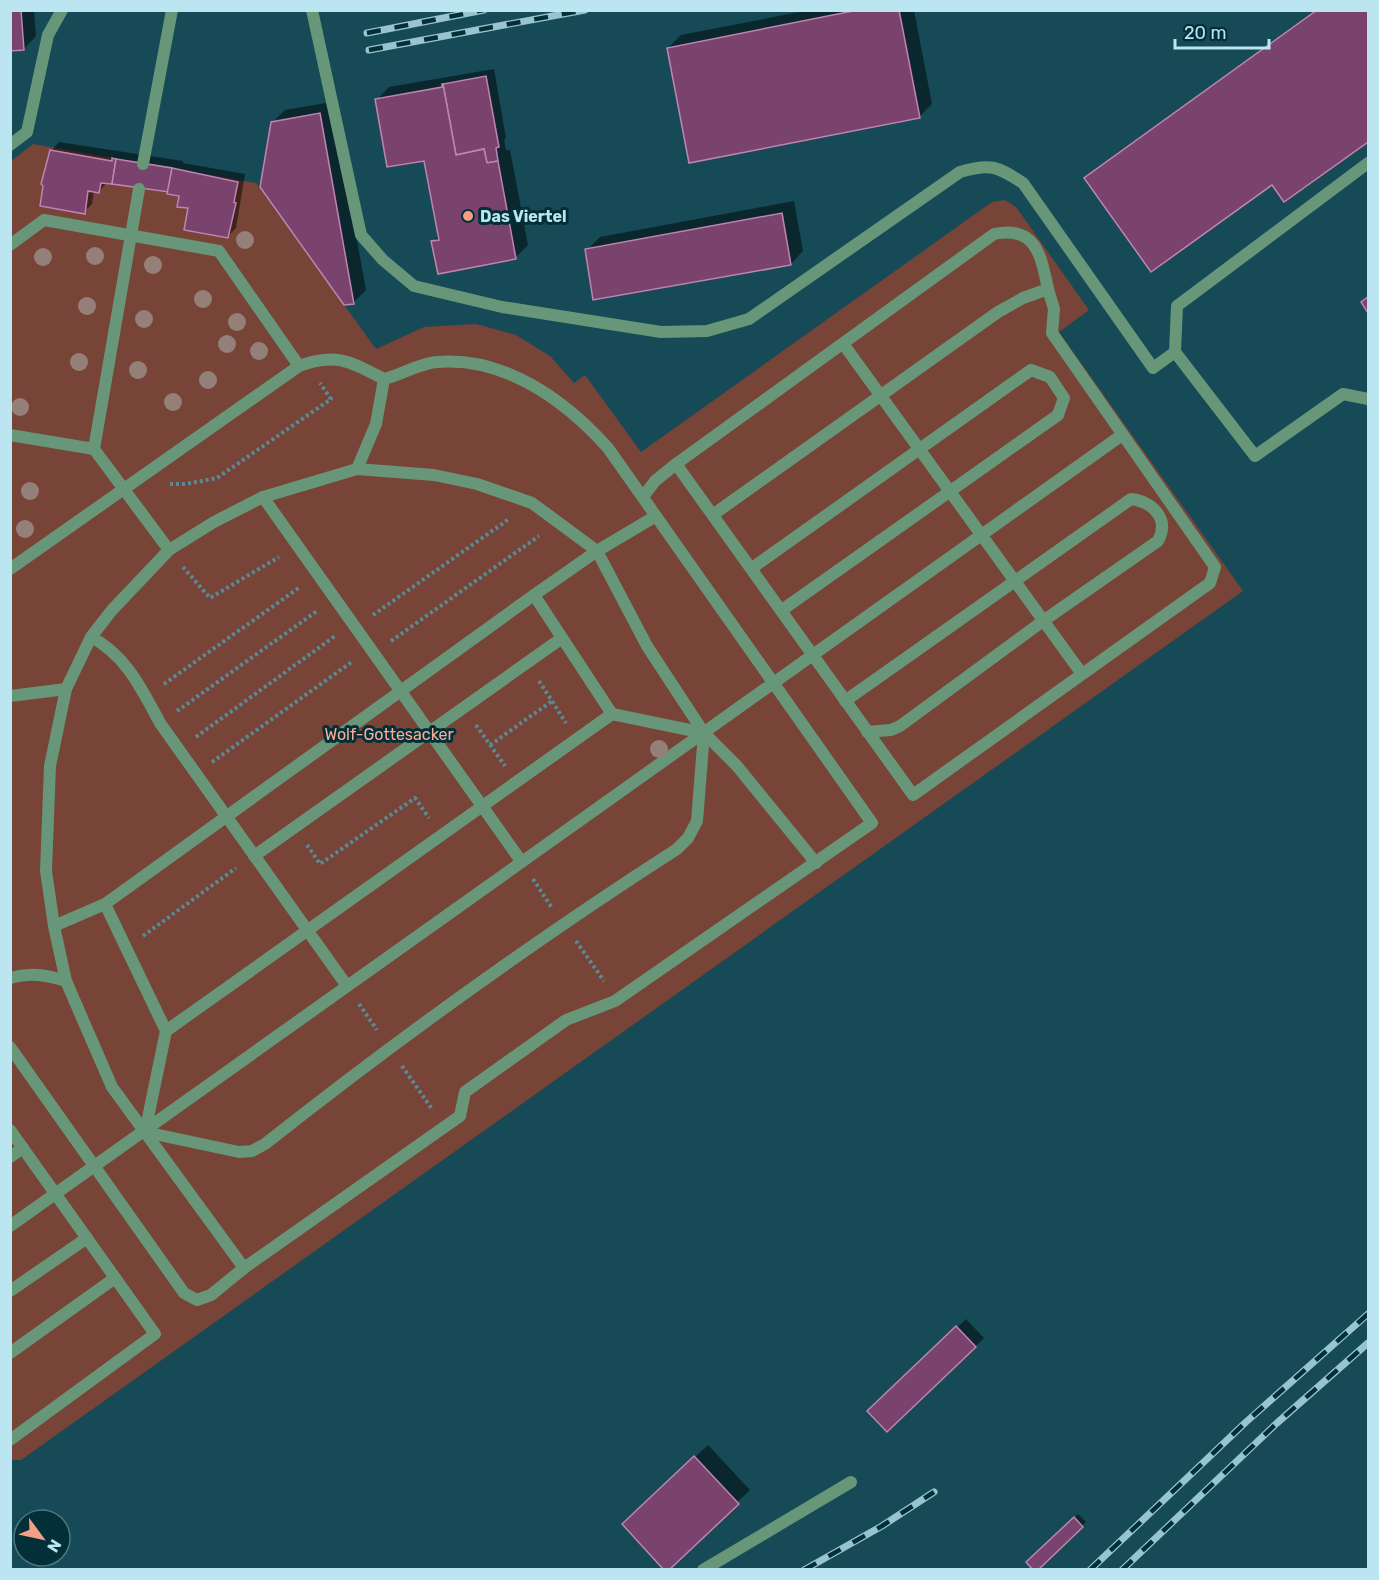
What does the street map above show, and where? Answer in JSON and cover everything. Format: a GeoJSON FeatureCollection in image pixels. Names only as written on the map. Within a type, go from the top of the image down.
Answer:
{"type":"FeatureCollection","features":[{"type":"Feature","properties":{"kind":"lane"},"geometry":{"type":"LineString","coordinates":[[10,145],[27,132],[48,35],[62,10]]}},
{"type":"Feature","properties":{"kind":"lane"},"geometry":{"type":"LineString","coordinates":[[143,164],[172,10]]}},
{"type":"Feature","properties":{"kind":"lane"},"geometry":{"type":"LineString","coordinates":[[312,10],[362,235],[383,260],[414,286],[502,307],[661,332],[707,331],[749,318],[960,172],[983,165],[1005,171],[1023,183],[1153,368],[1175,352]]}},
{"type":"Feature","properties":{"kind":"lane"},"geometry":{"type":"LineString","coordinates":[[1368,163],[1178,306],[1175,352],[1255,456],[1343,394],[1368,399]]}},
{"type":"Feature","properties":{"kind":"lane"},"geometry":{"type":"LineString","coordinates":[[139,189],[94,449],[170,550]]}},
{"type":"Feature","properties":{"kind":"lane"},"geometry":{"type":"LineString","coordinates":[[10,245],[44,220],[219,251],[302,364]]}},
{"type":"Feature","properties":{"kind":"lane"},"geometry":{"type":"LineString","coordinates":[[643,497],[655,481],[676,464],[844,345],[994,234],[1018,233],[1036,247],[1054,309],[1052,333],[1215,567],[1210,583],[913,795],[676,464]]}},
{"type":"Feature","properties":{"kind":"lane"},"geometry":{"type":"LineString","coordinates":[[714,514],[998,312],[1023,297],[1048,289]]}},
{"type":"Feature","properties":{"kind":"lane"},"geometry":{"type":"LineString","coordinates":[[844,345],[1082,674]]}},
{"type":"Feature","properties":{"kind":"lane"},"geometry":{"type":"LineString","coordinates":[[10,569],[302,364],[321,358],[346,359],[384,379],[434,362],[464,360],[499,368],[555,400],[587,425],[608,448],[872,823],[615,1001],[566,1020],[465,1092],[460,1116],[244,1268],[211,1294],[197,1300],[184,1293],[10,1047]]}},
{"type":"Feature","properties":{"kind":"lane"},"geometry":{"type":"LineString","coordinates":[[752,568],[1031,370],[1050,377],[1064,398],[1058,415],[782,610]]}},
{"type":"Feature","properties":{"kind":"lane"},"geometry":{"type":"LineString","coordinates":[[357,469],[376,424],[384,379]]}},
{"type":"Feature","properties":{"kind":"lane"},"geometry":{"type":"LineString","coordinates":[[10,435],[94,449]]}},
{"type":"Feature","properties":{"kind":"lane"},"geometry":{"type":"LineString","coordinates":[[10,1226],[1122,435]]}},
{"type":"Feature","properties":{"kind":"lane"},"geometry":{"type":"LineString","coordinates":[[244,1268],[112,1087],[66,981],[54,926],[46,871],[47,813],[56,727],[66,690],[92,637],[111,610],[170,550],[214,522],[263,497],[357,469],[434,475],[477,484],[532,503],[597,551],[647,646],[704,733],[736,766],[816,863]]}},
{"type":"Feature","properties":{"kind":"lane"},"geometry":{"type":"LineString","coordinates":[[263,497],[521,861]]}},
{"type":"Feature","properties":{"kind":"lane"},"geometry":{"type":"LineString","coordinates":[[844,701],[1131,499],[1142,501],[1158,512],[1163,522],[1162,534],[1158,541],[1043,621],[900,726],[891,730],[867,732]]}},
{"type":"Feature","properties":{"kind":"lane"},"geometry":{"type":"LineString","coordinates":[[54,926],[105,904],[534,595],[597,551],[656,516]]}},
{"type":"Feature","properties":{"kind":"lane"},"geometry":{"type":"LineString","coordinates":[[534,595],[612,714],[704,733]]}},
{"type":"Feature","properties":{"kind":"lane"},"geometry":{"type":"LineString","coordinates":[[92,637],[121,659],[160,723],[347,986]]}},
{"type":"Feature","properties":{"kind":"lane"},"geometry":{"type":"LineString","coordinates":[[254,856],[562,638]]}},
{"type":"Feature","properties":{"kind":"lane"},"geometry":{"type":"LineString","coordinates":[[10,696],[66,690]]}},
{"type":"Feature","properties":{"kind":"lane"},"geometry":{"type":"LineString","coordinates":[[166,1032],[307,929],[612,714]]}},
{"type":"Feature","properties":{"kind":"lane"},"geometry":{"type":"LineString","coordinates":[[145,1132],[227,1150],[252,1151],[265,1144],[389,1047],[563,922],[677,849],[688,838],[697,821],[704,733]]}},
{"type":"Feature","properties":{"kind":"lane"},"geometry":{"type":"LineString","coordinates":[[105,904],[166,1032],[145,1132]]}},
{"type":"Feature","properties":{"kind":"lane"},"geometry":{"type":"LineString","coordinates":[[10,978],[24,974],[45,975],[66,981]]}},
{"type":"Feature","properties":{"kind":"lane"},"geometry":{"type":"LineString","coordinates":[[10,1130],[155,1334],[13,1434]]}},
{"type":"Feature","properties":{"kind":"lane"},"geometry":{"type":"LineString","coordinates":[[10,1157],[23,1148]]}},
{"type":"Feature","properties":{"kind":"lane"},"geometry":{"type":"LineString","coordinates":[[10,1291],[87,1238]]}},
{"type":"Feature","properties":{"kind":"lane"},"geometry":{"type":"LineString","coordinates":[[10,1353],[115,1278]]}},
{"type":"Feature","properties":{"kind":"lane"},"geometry":{"type":"LineString","coordinates":[[703,1569],[852,1482]]}},
{"type":"Feature","properties":{"kind":"path"},"geometry":{"type":"LineString","coordinates":[[146,472],[163,484],[185,484],[217,478],[331,399],[302,364]]}},
{"type":"Feature","properties":{"kind":"path"},"geometry":{"type":"LineString","coordinates":[[197,773],[356,659],[374,653],[559,522]]}},
{"type":"Feature","properties":{"kind":"path"},"geometry":{"type":"LineString","coordinates":[[170,550],[210,598],[297,546]]}},
{"type":"Feature","properties":{"kind":"path"},"geometry":{"type":"LineString","coordinates":[[146,697],[318,574]]}},
{"type":"Feature","properties":{"kind":"path"},"geometry":{"type":"LineString","coordinates":[[160,723],[321,608],[337,601]]}},
{"type":"Feature","properties":{"kind":"path"},"geometry":{"type":"LineString","coordinates":[[527,663],[577,740]]}},
{"type":"Feature","properties":{"kind":"path"},"geometry":{"type":"LineString","coordinates":[[490,745],[552,701]]}},
{"type":"Feature","properties":{"kind":"path"},"geometry":{"type":"LineString","coordinates":[[463,708],[517,783]]}},
{"type":"Feature","properties":{"kind":"path"},"geometry":{"type":"LineString","coordinates":[[294,827],[320,864],[415,798],[441,836]]}},
{"type":"Feature","properties":{"kind":"path"},"geometry":{"type":"LineString","coordinates":[[125,948],[254,856]]}},
{"type":"Feature","properties":{"kind":"path"},"geometry":{"type":"LineString","coordinates":[[521,861],[599,972],[615,1001]]}},
{"type":"Feature","properties":{"kind":"green space","name":"Wolf-Gottesacker"},"geometry":{"type":"Polygon","coordinates":[[[33,144],[256,183],[376,349],[424,327],[476,324],[516,335],[550,356],[574,383],[585,375],[641,452],[992,202],[1005,200],[1016,207],[1089,310],[1059,332],[1243,591],[21,1460],[11,1460],[11,161],[33,144]]]}},
{"type":"Feature","properties":{"kind":"building"},"geometry":{"type":"Polygon","coordinates":[[[21,10],[24,50],[10,51],[10,11],[21,10]]]}},
{"type":"Feature","properties":{"kind":"building"},"geometry":{"type":"Polygon","coordinates":[[[858,10],[899,10],[920,118],[689,163],[667,48],[858,10]]]}},
{"type":"Feature","properties":{"kind":"building"},"geometry":{"type":"Polygon","coordinates":[[[1317,10],[1368,10],[1368,142],[1284,202],[1272,185],[1151,272],[1084,178],[1317,10]]]}},
{"type":"Feature","properties":{"kind":"building"},"geometry":{"type":"Polygon","coordinates":[[[486,76],[499,147],[496,148],[498,161],[487,163],[484,149],[456,155],[443,84],[486,76]]]}},
{"type":"Feature","properties":{"kind":"building"},"geometry":{"type":"Polygon","coordinates":[[[442,84],[456,155],[484,149],[487,163],[498,161],[516,259],[438,274],[431,241],[439,240],[424,161],[387,167],[375,99],[442,87],[442,84]]]}},
{"type":"Feature","properties":{"kind":"building"},"geometry":{"type":"Polygon","coordinates":[[[320,113],[354,304],[344,305],[260,187],[271,122],[320,113]]]}},
{"type":"Feature","properties":{"kind":"building"},"geometry":{"type":"Polygon","coordinates":[[[50,150],[112,161],[112,158],[116,159],[112,184],[101,183],[99,193],[88,191],[85,214],[40,206],[43,186],[41,184],[50,150]]]}},
{"type":"Feature","properties":{"kind":"building"},"geometry":{"type":"Polygon","coordinates":[[[116,159],[172,168],[169,192],[112,184],[116,159]]]}},
{"type":"Feature","properties":{"kind":"building"},"geometry":{"type":"Polygon","coordinates":[[[172,168],[238,182],[228,238],[184,230],[188,208],[177,207],[179,196],[167,194],[172,168]]]}},
{"type":"Feature","properties":{"kind":"building"},"geometry":{"type":"Polygon","coordinates":[[[782,213],[791,265],[593,300],[585,249],[782,213]]]}},
{"type":"Feature","properties":{"kind":"building"},"geometry":{"type":"Polygon","coordinates":[[[1368,297],[1368,313],[1361,302],[1368,297]]]}},
{"type":"Feature","properties":{"kind":"building"},"geometry":{"type":"Polygon","coordinates":[[[956,1326],[976,1347],[887,1432],[867,1411],[956,1326]]]}},
{"type":"Feature","properties":{"kind":"building"},"geometry":{"type":"Polygon","coordinates":[[[694,1456],[739,1504],[669,1570],[664,1570],[622,1524],[694,1456]]]}},
{"type":"Feature","properties":{"kind":"building"},"geometry":{"type":"Polygon","coordinates":[[[1074,1517],[1083,1527],[1038,1570],[1033,1570],[1026,1562],[1074,1517]]]}},
{"type":"Feature","properties":{"kind":"railway"},"geometry":{"type":"LineString","coordinates":[[367,33],[484,10]]}},
{"type":"Feature","properties":{"kind":"railway"},"geometry":{"type":"LineString","coordinates":[[369,50],[585,10]]}},
{"type":"Feature","properties":{"kind":"railway"},"geometry":{"type":"LineString","coordinates":[[1090,1570],[1246,1422],[1368,1314]]}},
{"type":"Feature","properties":{"kind":"railway"},"geometry":{"type":"LineString","coordinates":[[1122,1570],[1277,1423],[1368,1343]]}},
{"type":"Feature","properties":{"kind":"railway"},"geometry":{"type":"LineString","coordinates":[[804,1570],[882,1526],[934,1492]]}},
{"type":"Feature","properties":{"kind":"place","name":"Das Viertel"},"geometry":{"type":"Point","coordinates":[468,216]}}]}
